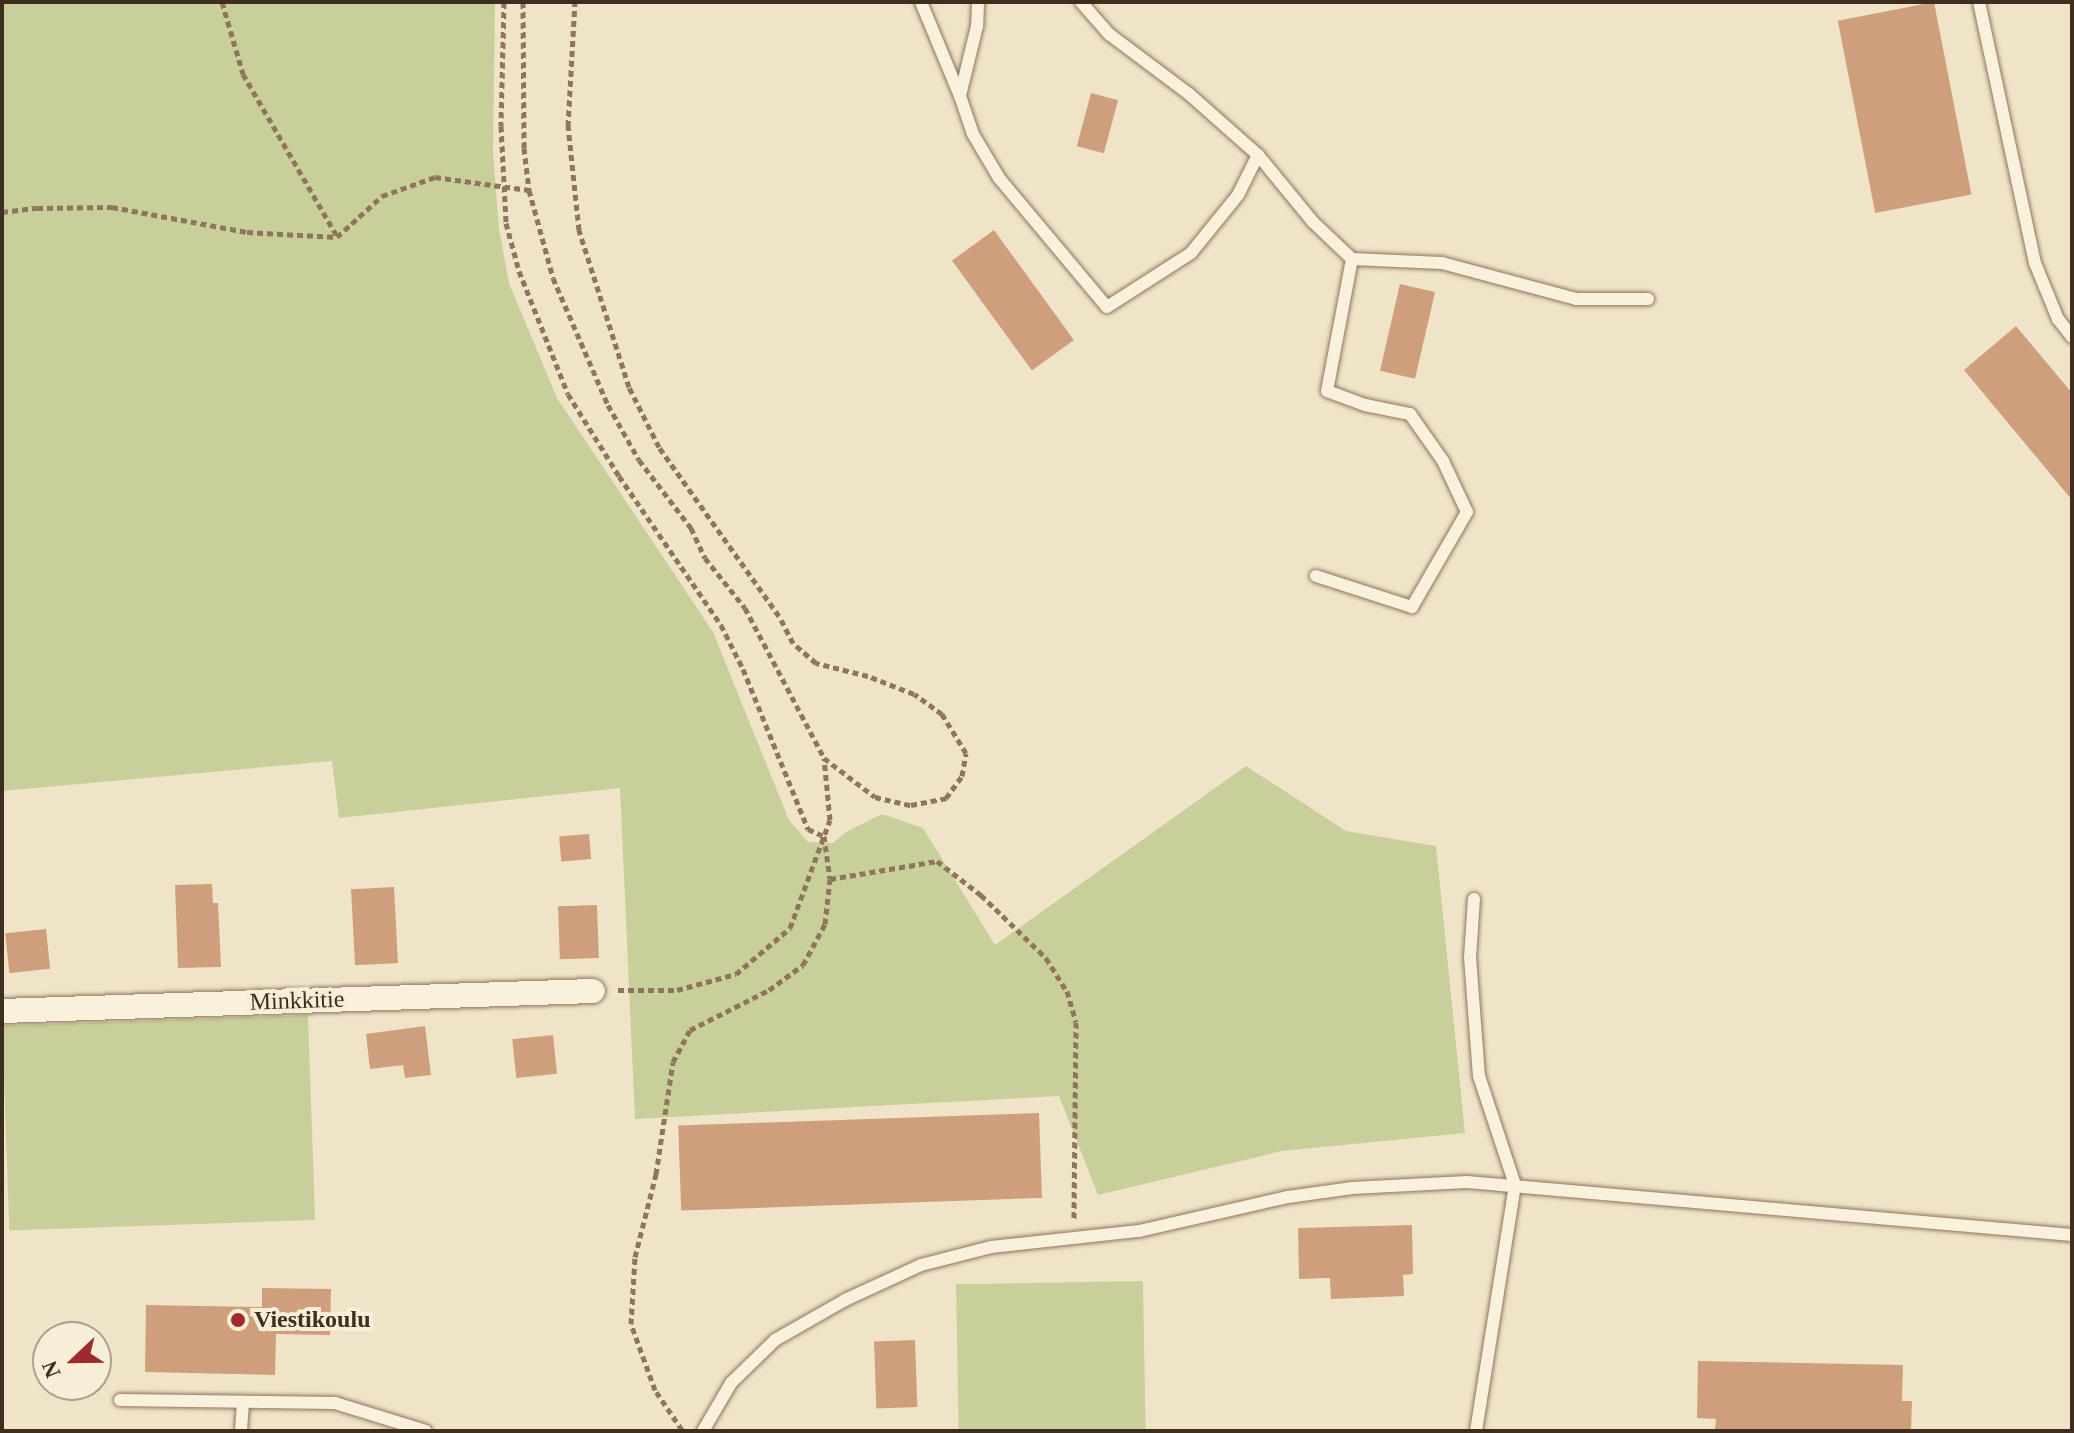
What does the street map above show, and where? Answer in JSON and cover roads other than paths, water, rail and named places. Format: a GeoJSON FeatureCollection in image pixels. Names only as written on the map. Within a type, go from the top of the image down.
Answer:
{"type":"FeatureCollection","features":[{"type":"Feature","properties":{"kind":"street","name":"Minkkitie"},"geometry":{"type":"LineString","coordinates":[[2,1011],[593,991]]}},
{"type":"Feature","properties":{"kind":"lane"},"geometry":{"type":"LineString","coordinates":[[921,2],[973,134],[999,178],[1107,307],[1191,253],[1238,195],[1258,155]]}},
{"type":"Feature","properties":{"kind":"lane"},"geometry":{"type":"LineString","coordinates":[[960,96],[977,26],[978,2]]}},
{"type":"Feature","properties":{"kind":"lane"},"geometry":{"type":"LineString","coordinates":[[1081,2],[1109,34],[1189,94],[1258,155],[1313,222],[1352,259],[1442,263],[1576,299],[1648,299]]}},
{"type":"Feature","properties":{"kind":"lane"},"geometry":{"type":"LineString","coordinates":[[1979,2],[2035,263],[2058,319],[2072,337]]}},
{"type":"Feature","properties":{"kind":"lane"},"geometry":{"type":"LineString","coordinates":[[1316,576],[1412,607],[1467,512],[1443,461],[1410,414],[1365,405],[1327,391],[1352,259]]}},
{"type":"Feature","properties":{"kind":"lane"},"geometry":{"type":"LineString","coordinates":[[1474,899],[1470,957],[1479,1076],[1515,1185],[1476,1431]]}},
{"type":"Feature","properties":{"kind":"lane"},"geometry":{"type":"LineString","coordinates":[[703,1431],[731,1383],[749,1362],[775,1340],[845,1300],[921,1265],[961,1253],[1139,1231],[1230,1208],[1352,1188],[1419,1183],[1515,1185],[2072,1235]]}},
{"type":"Feature","properties":{"kind":"lane"},"geometry":{"type":"LineString","coordinates":[[120,1400],[335,1403],[426,1431]]}},
{"type":"Feature","properties":{"kind":"lane"},"geometry":{"type":"LineString","coordinates":[[241,1431],[243,1402]]}},
{"type":"Feature","properties":{"kind":"place","name":"Viestikoulu"},"geometry":{"type":"Point","coordinates":[238,1320]}}]}
